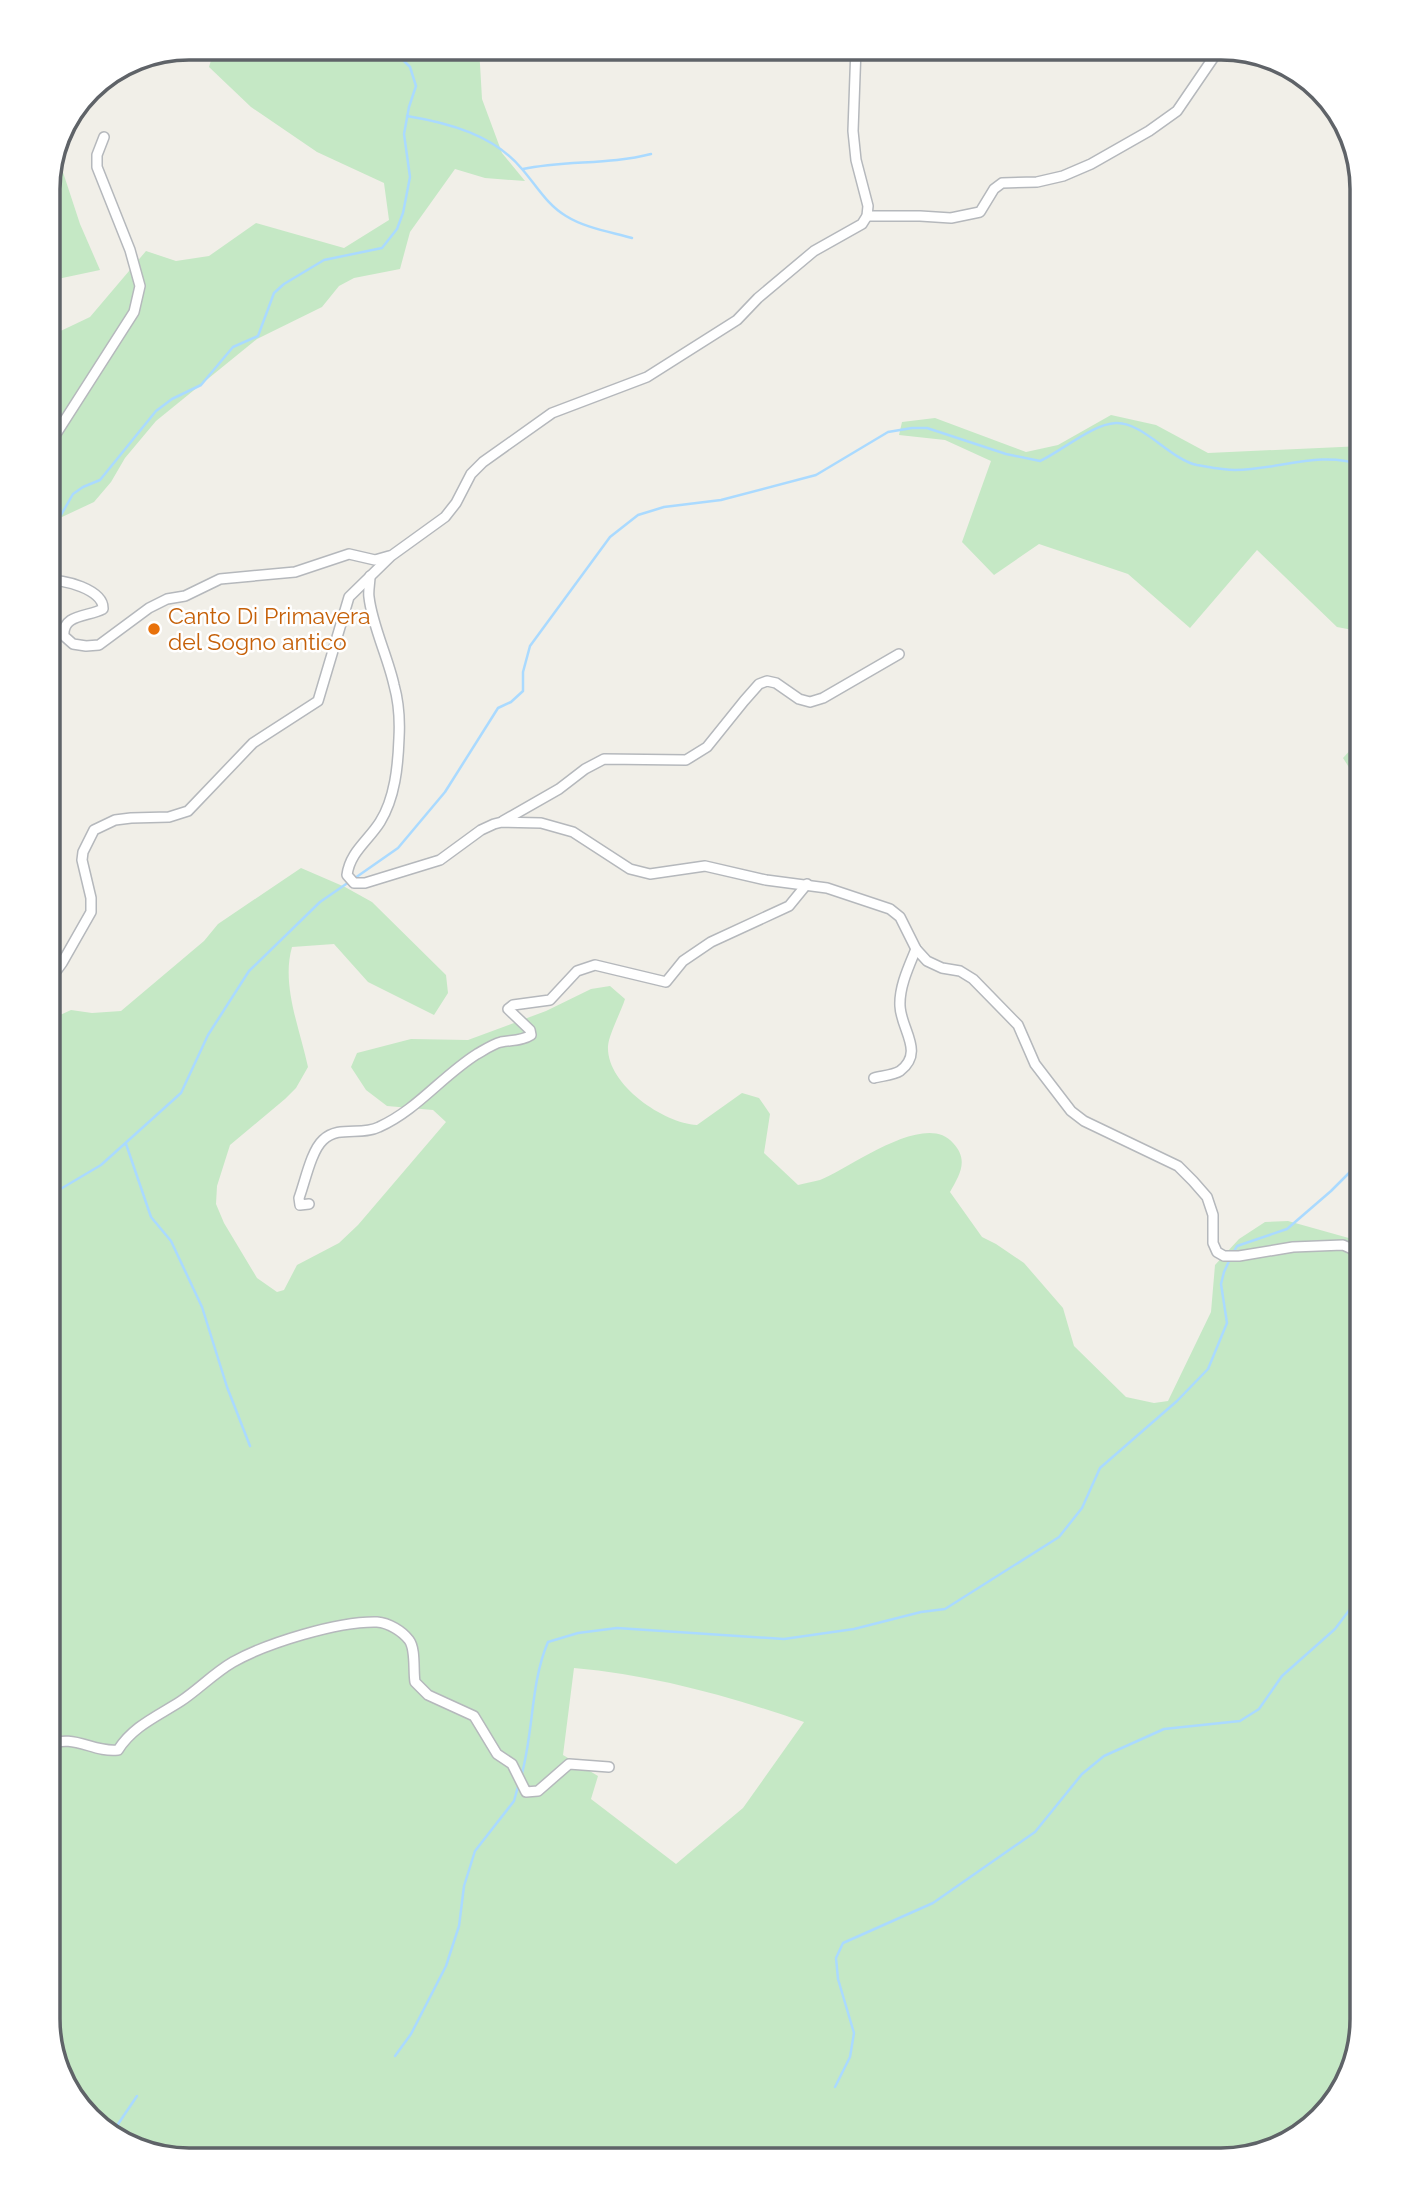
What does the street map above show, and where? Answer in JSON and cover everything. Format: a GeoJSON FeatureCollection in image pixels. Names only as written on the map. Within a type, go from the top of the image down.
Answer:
{"type":"FeatureCollection","features":[{"type":"Feature","properties":{"kind":"street"},"geometry":{"type":"LineString","coordinates":[[60,965],[91,912],[91,898],[82,860],[94,830],[115,820],[169,817],[188,811],[253,743],[318,701],[349,597],[391,556],[445,517],[456,503],[471,474],[483,462],[552,413],[648,377],[737,320],[758,298],[814,251],[862,224],[867,216],[868,206],[859,172],[853,131],[856,60]]}},
{"type":"Feature","properties":{"kind":"street"},"geometry":{"type":"LineString","coordinates":[[867,216],[951,218],[980,212],[994,189],[1002,183],[1037,182],[1063,176],[1091,164],[1149,131],[1177,111],[1212,60]]}},
{"type":"Feature","properties":{"kind":"street"},"geometry":{"type":"LineString","coordinates":[[60,428],[134,312],[140,286],[130,250],[97,167],[97,155],[104,137]]}},
{"type":"Feature","properties":{"kind":"street"},"geometry":{"type":"LineString","coordinates":[[60,580],[98,596],[103,603],[103,609],[73,618],[66,622],[63,628],[64,636],[73,644],[86,646],[99,645],[149,608],[167,599],[185,596],[220,579],[295,572],[349,554],[375,560],[391,556]]}},
{"type":"Feature","properties":{"kind":"street"},"geometry":{"type":"LineString","coordinates":[[370,576],[368,596],[395,687],[400,717],[399,742],[388,806],[380,822],[351,857],[347,875],[354,883],[365,883],[440,860],[481,830],[502,822],[604,759],[686,760],[707,747],[759,684],[767,681],[776,683],[799,699],[810,702],[823,698],[899,654]]}},
{"type":"Feature","properties":{"kind":"street"},"geometry":{"type":"LineString","coordinates":[[502,822],[541,823],[573,832],[630,869],[650,874],[705,866],[766,880],[807,884],[890,909],[900,918],[916,948],[927,961],[942,968],[960,971],[984,987],[1018,1025],[1035,1064],[1071,1111],[1084,1121],[1178,1166],[1193,1181],[1207,1197],[1213,1215],[1213,1243],[1217,1252],[1224,1256],[1239,1256],[1293,1247],[1343,1245],[1350,1248]]}},
{"type":"Feature","properties":{"kind":"street"},"geometry":{"type":"LineString","coordinates":[[309,1203],[300,1205],[299,1198],[316,1147],[326,1137],[344,1131],[367,1132],[381,1127],[413,1107],[449,1074],[477,1054],[498,1042],[524,1039],[531,1035],[530,1030],[509,1010],[513,1005],[550,1000],[577,971],[595,965],[667,982],[683,961],[722,936],[789,906],[807,884]]}},
{"type":"Feature","properties":{"kind":"street"},"geometry":{"type":"LineString","coordinates":[[874,1078],[898,1073],[911,1058],[913,1045],[902,1019],[900,1004],[903,985],[916,948]]}},
{"type":"Feature","properties":{"kind":"street"},"geometry":{"type":"LineString","coordinates":[[60,1742],[82,1742],[104,1752],[118,1750],[125,1739],[150,1718],[180,1701],[232,1662],[326,1628],[380,1622],[399,1630],[411,1643],[415,1682],[428,1695],[474,1716],[497,1754],[512,1764],[526,1792],[538,1791],[569,1764],[609,1767]]}},
{"type":"Feature","properties":{"kind":"green space"},"geometry":{"type":"Polygon","coordinates":[[[211,60],[480,60],[482,99],[502,153],[525,181],[485,178],[455,169],[410,232],[400,269],[354,278],[339,286],[322,307],[257,339],[156,421],[125,458],[111,482],[94,502],[60,518],[60,331],[90,317],[146,251],[176,261],[209,256],[256,223],[344,248],[389,220],[384,183],[317,152],[251,107],[209,67],[211,60]]]}},
{"type":"Feature","properties":{"kind":"green space"},"geometry":{"type":"Polygon","coordinates":[[[61,168],[80,224],[100,270],[60,278],[61,168]]]}},
{"type":"Feature","properties":{"kind":"green space"},"geometry":{"type":"Polygon","coordinates":[[[1111,415],[1156,425],[1208,453],[1350,447],[1350,630],[1337,627],[1257,550],[1190,628],[1128,574],[1039,544],[994,575],[962,542],[991,461],[945,440],[899,435],[902,422],[935,418],[1026,452],[1058,445],[1111,415]]]}},
{"type":"Feature","properties":{"kind":"green space"},"geometry":{"type":"Polygon","coordinates":[[[1350,750],[1350,769],[1343,758],[1350,750]]]}},
{"type":"Feature","properties":{"kind":"green space"},"geometry":{"type":"Polygon","coordinates":[[[301,868],[372,902],[446,975],[448,993],[434,1015],[368,982],[334,944],[292,947],[289,962],[290,992],[308,1067],[296,1088],[285,1099],[230,1145],[217,1186],[216,1204],[224,1223],[257,1278],[277,1292],[284,1290],[297,1265],[339,1243],[358,1225],[446,1122],[433,1110],[387,1106],[366,1090],[351,1067],[357,1053],[411,1039],[468,1040],[546,1011],[591,989],[610,986],[625,999],[608,1046],[616,1074],[626,1087],[653,1109],[683,1123],[697,1125],[742,1093],[759,1098],[770,1114],[764,1153],[798,1185],[820,1180],[906,1137],[924,1133],[940,1135],[953,1143],[962,1161],[960,1173],[950,1192],[982,1237],[1024,1263],[1063,1308],[1074,1346],[1126,1397],[1154,1403],[1168,1401],[1211,1312],[1215,1265],[1239,1239],[1265,1222],[1288,1221],[1350,1238],[1350,2018],[1344,2060],[1329,2090],[1307,2115],[1271,2138],[1221,2148],[180,2147],[147,2141],[132,2134],[117,2126],[92,2104],[69,2068],[60,2018],[60,1015],[71,1010],[92,1013],[121,1011],[204,941],[218,924],[301,868]],[[574,1668],[563,1755],[598,1776],[591,1799],[676,1864],[743,1808],[804,1722],[691,1688],[574,1668]]]}},
{"type":"Feature","properties":{"kind":"waterway"},"geometry":{"type":"LineString","coordinates":[[60,517],[73,494],[100,480],[156,411],[172,399],[201,385],[233,347],[258,336],[274,293],[284,284],[324,260],[382,248],[397,229],[410,177],[404,134],[416,86],[410,67],[403,60]]}},
{"type":"Feature","properties":{"kind":"waterway"},"geometry":{"type":"LineString","coordinates":[[407,116],[439,122],[484,139],[511,157],[547,201],[559,211],[581,224],[632,238]]}},
{"type":"Feature","properties":{"kind":"waterway"},"geometry":{"type":"LineString","coordinates":[[523,169],[619,160],[651,154]]}},
{"type":"Feature","properties":{"kind":"waterway"},"geometry":{"type":"LineString","coordinates":[[355,878],[398,848],[445,792],[498,708],[511,702],[523,691],[523,672],[530,646],[610,537],[638,515],[664,507],[721,500],[816,475],[888,432],[912,428],[927,428],[1006,454],[1040,461],[1087,433],[1116,423],[1136,428],[1177,456],[1197,465],[1230,470],[1314,460],[1350,462]]}},
{"type":"Feature","properties":{"kind":"waterway"},"geometry":{"type":"LineString","coordinates":[[60,1189],[101,1165],[181,1093],[208,1035],[249,971],[320,902],[349,882]]}},
{"type":"Feature","properties":{"kind":"waterway"},"geometry":{"type":"LineString","coordinates":[[126,1144],[151,1217],[171,1241],[202,1307],[227,1387],[250,1446]]}},
{"type":"Feature","properties":{"kind":"waterway"},"geometry":{"type":"LineString","coordinates":[[1233,1253],[1237,1246],[1287,1229],[1350,1172]]}},
{"type":"Feature","properties":{"kind":"waterway"},"geometry":{"type":"LineString","coordinates":[[521,1777],[538,1674],[548,1642],[578,1633],[617,1628],[784,1639],[854,1629],[921,1612],[945,1609],[1059,1537],[1082,1508],[1100,1468],[1177,1401],[1208,1369],[1227,1323],[1221,1284],[1230,1259]]}},
{"type":"Feature","properties":{"kind":"waterway"},"geometry":{"type":"LineString","coordinates":[[835,2087],[850,2057],[854,2033],[838,1979],[836,1958],[843,1943],[933,1903],[1035,1832],[1082,1774],[1104,1756],[1164,1729],[1240,1721],[1259,1709],[1282,1676],[1335,1629],[1350,1609]]}},
{"type":"Feature","properties":{"kind":"waterway"},"geometry":{"type":"LineString","coordinates":[[395,2056],[411,2034],[446,1966],[459,1926],[464,1886],[475,1851],[514,1801],[519,1783]]}},
{"type":"Feature","properties":{"kind":"waterway"},"geometry":{"type":"LineString","coordinates":[[117,2126],[137,2096]]}},
{"type":"Feature","properties":{"kind":"place","name":"Canto Di Primavera del Sogno antico"},"geometry":{"type":"Point","coordinates":[154,629]}}]}
